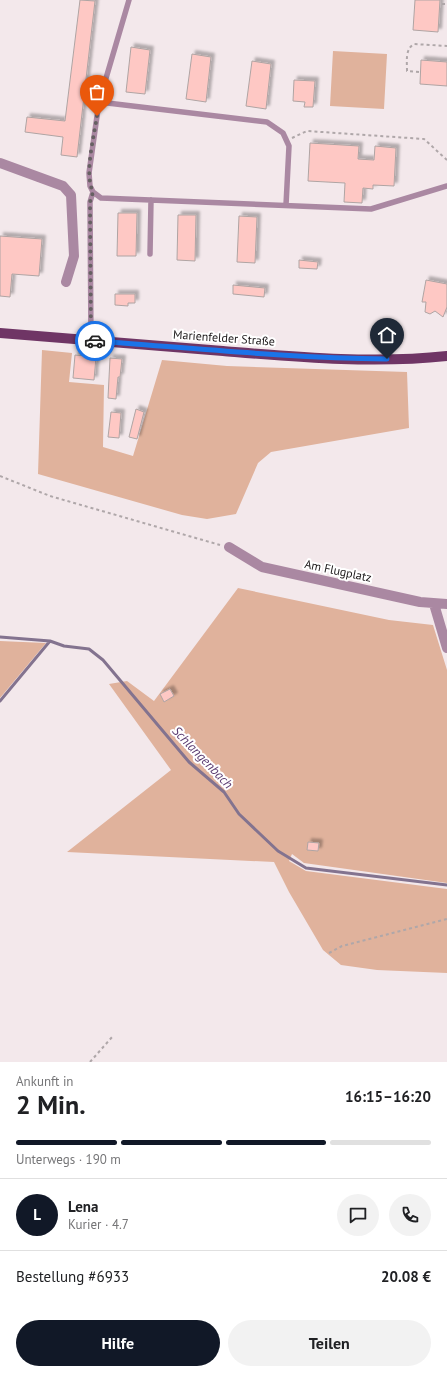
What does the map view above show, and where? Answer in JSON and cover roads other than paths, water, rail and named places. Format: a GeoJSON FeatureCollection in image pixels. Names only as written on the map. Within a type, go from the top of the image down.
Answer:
{"type":"FeatureCollection","features":[{"type":"Feature","properties":{"kind":"main road","name":"Marienfelder Straße"},"geometry":{"type":"LineString","coordinates":[[0,334],[346,359],[414,359],[447,356]]}},
{"type":"Feature","properties":{"kind":"street"},"geometry":{"type":"LineString","coordinates":[[0,163],[63,186],[71,195],[74,256],[66,282]]}},
{"type":"Feature","properties":{"kind":"street","name":"Am Flugplatz"},"geometry":{"type":"LineString","coordinates":[[229,548],[262,567],[420,602],[447,604]]}},
{"type":"Feature","properties":{"kind":"street"},"geometry":{"type":"LineString","coordinates":[[434,604],[447,648]]}},
{"type":"Feature","properties":{"kind":"lane"},"geometry":{"type":"LineString","coordinates":[[129,0],[99,102],[89,173],[90,186],[93,192],[101,198],[371,209],[447,186]]}},
{"type":"Feature","properties":{"kind":"lane"},"geometry":{"type":"LineString","coordinates":[[99,102],[267,122],[283,133],[289,146],[286,205]]}},
{"type":"Feature","properties":{"kind":"lane"},"geometry":{"type":"LineString","coordinates":[[91,341],[90,202],[93,192]]}},
{"type":"Feature","properties":{"kind":"lane"},"geometry":{"type":"LineString","coordinates":[[150,254],[151,200]]}},
{"type":"Feature","properties":{"kind":"waterway","name":"Schlangenbach"},"geometry":{"type":"LineString","coordinates":[[0,637],[50,641],[64,646],[89,649],[103,660],[189,762],[224,792],[239,814],[278,851],[306,868],[447,885]]}},
{"type":"Feature","properties":{"kind":"waterway"},"geometry":{"type":"LineString","coordinates":[[0,701],[50,641]]}}]}
